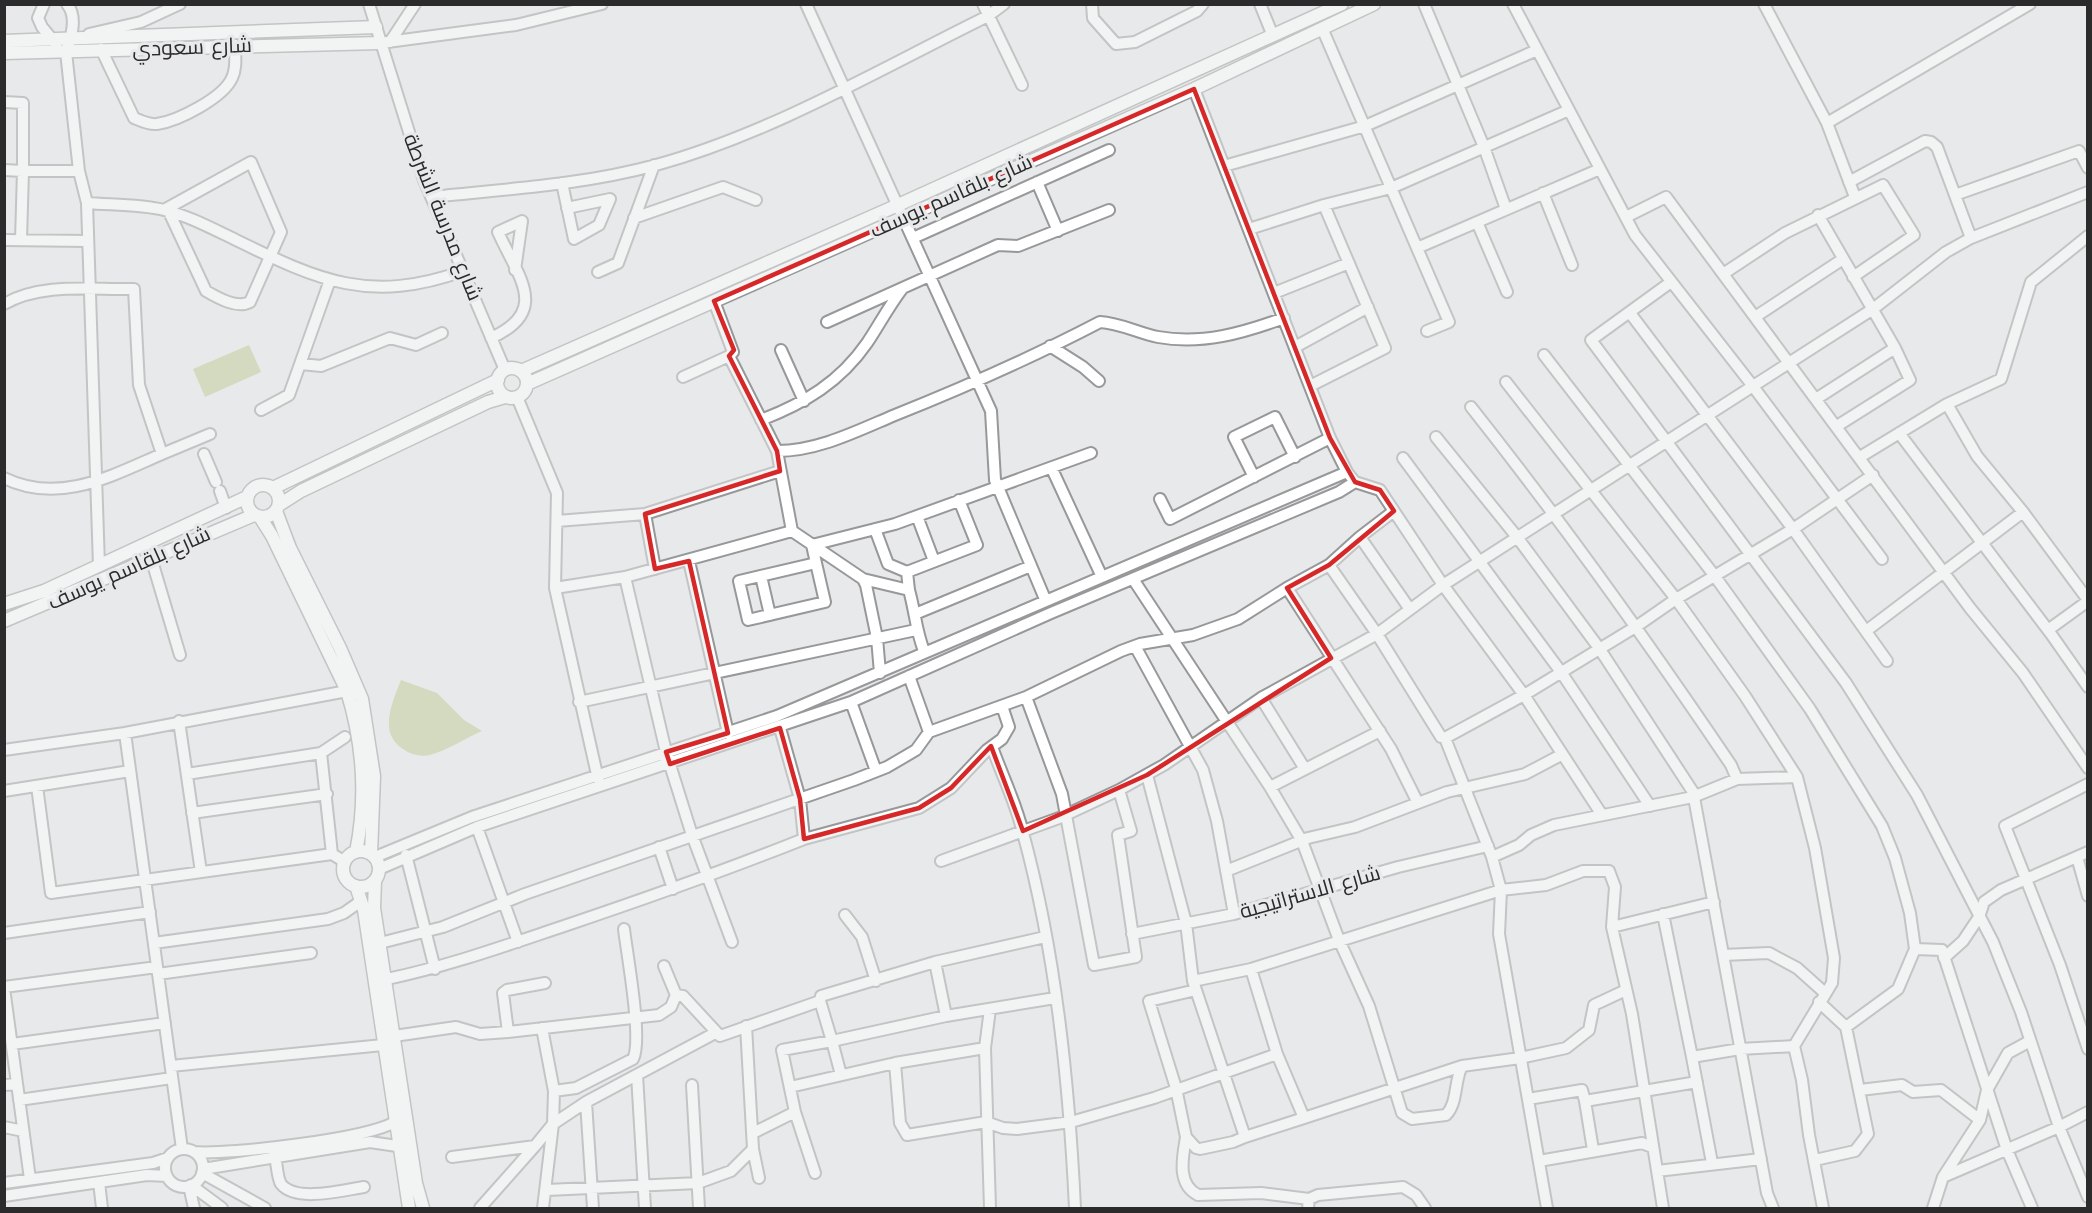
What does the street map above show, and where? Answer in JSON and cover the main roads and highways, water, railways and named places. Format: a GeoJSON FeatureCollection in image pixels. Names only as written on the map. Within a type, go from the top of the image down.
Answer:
{"type":"FeatureCollection","features":[{"type":"Feature","properties":{"kind":"main road","name":"شارع بلقاسم يوسف"},"geometry":{"type":"LineString","coordinates":[[527,384],[714,301],[1342,4]]}},
{"type":"Feature","properties":{"kind":"main road","name":"شارع بلقاسم يوسف"},"geometry":{"type":"LineString","coordinates":[[521,371],[1194,89],[1374,4]]}},
{"type":"Feature","properties":{"kind":"main road","name":"شارع سعودي"},"geometry":{"type":"LineString","coordinates":[[4,41],[376,27]]}},
{"type":"Feature","properties":{"kind":"main road","name":"شارع سعودي"},"geometry":{"type":"LineString","coordinates":[[4,53],[235,45],[385,43]]}},
{"type":"Feature","properties":{"kind":"main road"},"geometry":{"type":"LineString","coordinates":[[257,516],[269,517],[301,491],[488,402],[524,393],[527,384],[521,371],[512,368],[273,488],[258,486],[247,498],[248,508],[272,536],[347,691],[358,733],[362,802],[356,852],[345,861],[344,873],[356,886],[361,900],[397,1146],[409,1209]]}},
{"type":"Feature","properties":{"kind":"main road"},"geometry":{"type":"LineString","coordinates":[[501,375],[498,389],[511,397]]}},
{"type":"Feature","properties":{"kind":"main road"},"geometry":{"type":"LineString","coordinates":[[273,488],[278,496],[278,508],[290,548],[340,648],[362,699],[374,776],[375,881],[373,901],[387,979],[416,1183],[423,1209]]}},
{"type":"Feature","properties":{"kind":"main road","name":"شارع بلقاسم يوسف"},"geometry":{"type":"LineString","coordinates":[[4,604],[99,566],[247,498]]}},
{"type":"Feature","properties":{"kind":"main road","name":"شارع بلقاسم يوسف"},"geometry":{"type":"LineString","coordinates":[[4,621],[257,516]]}},
{"type":"Feature","properties":{"kind":"main road"},"geometry":{"type":"LineString","coordinates":[[356,852],[375,860]]}},
{"type":"Feature","properties":{"kind":"main road"},"geometry":{"type":"LineString","coordinates":[[356,886],[363,887],[375,881]]}}]}
